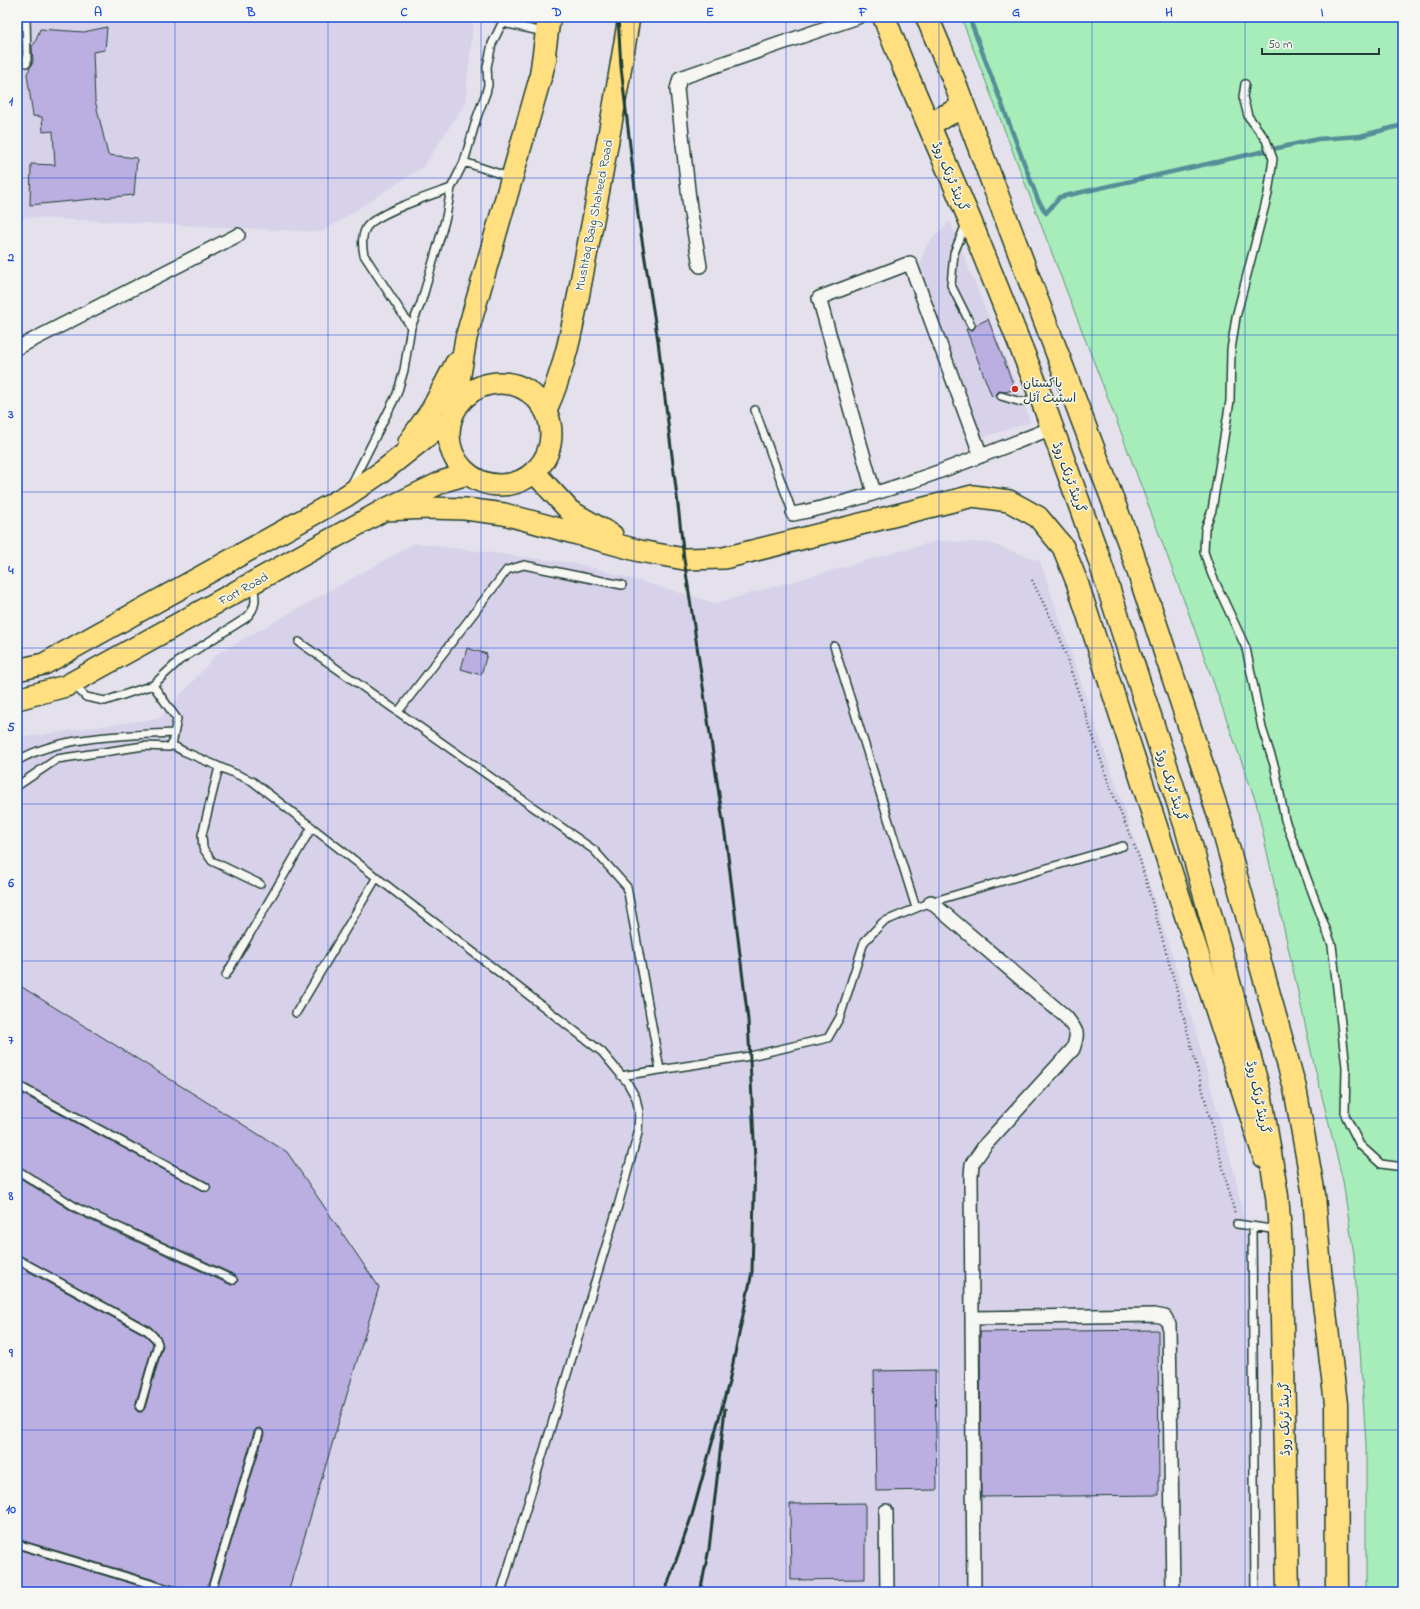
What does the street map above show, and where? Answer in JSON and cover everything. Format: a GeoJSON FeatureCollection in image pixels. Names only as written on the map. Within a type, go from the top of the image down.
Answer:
{"type":"FeatureCollection","features":[{"type":"Feature","properties":{"kind":"highway","name":"گرینڈ ٹرنک روڈ"},"geometry":{"type":"LineString","coordinates":[[884,17],[904,68],[969,218],[1041,397],[1098,556],[1186,827],[1261,1098],[1277,1196],[1280,1230],[1288,1592]]}},
{"type":"Feature","properties":{"kind":"highway"},"geometry":{"type":"LineString","coordinates":[[927,17],[953,78],[1129,543],[1221,822],[1295,1088],[1314,1195],[1320,1270],[1336,1404],[1337,1592]]}},
{"type":"Feature","properties":{"kind":"highway"},"geometry":{"type":"LineString","coordinates":[[941,17],[953,78]]}},
{"type":"Feature","properties":{"kind":"highway"},"geometry":{"type":"LineString","coordinates":[[541,75],[551,22]]}},
{"type":"Feature","properties":{"kind":"highway"},"geometry":{"type":"LineString","coordinates":[[929,124],[963,107]]}},
{"type":"Feature","properties":{"kind":"main road","name":"Mushtaq Baig Shaheed Road"},"geometry":{"type":"LineString","coordinates":[[546,410],[557,387],[567,356],[589,243],[629,17]]}},
{"type":"Feature","properties":{"kind":"main road"},"geometry":{"type":"LineString","coordinates":[[383,471],[409,442],[432,409],[451,374],[466,338],[541,75]]}},
{"type":"Feature","properties":{"kind":"main road"},"geometry":{"type":"LineString","coordinates":[[17,670],[44,664],[346,496],[383,471],[432,432],[454,412],[470,392],[486,384],[503,382],[520,386],[535,396],[546,410],[552,436],[549,450],[543,462],[534,472],[522,480],[509,484],[494,485],[480,481],[468,474],[458,463],[451,450],[448,435],[454,412],[466,338]]}},
{"type":"Feature","properties":{"kind":"main road"},"geometry":{"type":"LineString","coordinates":[[534,472],[570,511],[640,551]]}},
{"type":"Feature","properties":{"kind":"main road","name":"Fort Road"},"geometry":{"type":"LineString","coordinates":[[17,699],[66,686],[384,510],[444,481],[468,474]]}},
{"type":"Feature","properties":{"kind":"main road"},"geometry":{"type":"LineString","coordinates":[[384,510],[428,508],[465,509],[504,514],[640,551],[684,559],[724,558],[973,496],[1008,501],[1038,517],[1063,547],[1077,582],[1277,1196]]}},
{"type":"Feature","properties":{"kind":"street"},"geometry":{"type":"LineString","coordinates":[[700,266],[690,208],[677,89],[680,78],[858,17]]}},
{"type":"Feature","properties":{"kind":"street"},"geometry":{"type":"LineString","coordinates":[[17,348],[238,235]]}},
{"type":"Feature","properties":{"kind":"street"},"geometry":{"type":"LineString","coordinates":[[874,493],[819,298],[910,263],[981,456]]}},
{"type":"Feature","properties":{"kind":"street"},"geometry":{"type":"LineString","coordinates":[[793,514],[818,509],[874,493],[981,456],[1052,428]]}},
{"type":"Feature","properties":{"kind":"street"},"geometry":{"type":"LineString","coordinates":[[931,902],[1066,1017],[1076,1030],[1077,1036],[1073,1048],[986,1144],[972,1164],[974,1592]]}},
{"type":"Feature","properties":{"kind":"street"},"geometry":{"type":"LineString","coordinates":[[972,1318],[1154,1315],[1165,1317],[1169,1326],[1173,1592]]}},
{"type":"Feature","properties":{"kind":"street"},"geometry":{"type":"LineString","coordinates":[[886,1511],[887,1592]]}},
{"type":"Feature","properties":{"kind":"lane"},"geometry":{"type":"LineString","coordinates":[[26,17],[26,63]]}},
{"type":"Feature","properties":{"kind":"lane"},"geometry":{"type":"LineString","coordinates":[[346,496],[397,394],[406,365],[411,327],[421,303],[446,218],[451,188],[464,162],[488,85],[487,68],[492,44],[504,20],[551,22]]}},
{"type":"Feature","properties":{"kind":"lane"},"geometry":{"type":"LineString","coordinates":[[1245,84],[1243,97],[1248,116],[1266,140],[1273,159],[1268,194],[1236,317],[1231,350],[1230,401],[1212,510],[1206,529],[1204,552],[1212,575],[1246,648],[1262,728],[1275,768],[1285,820],[1332,945],[1346,1067],[1345,1115],[1360,1145],[1381,1164],[1403,1167]]}},
{"type":"Feature","properties":{"kind":"lane"},"geometry":{"type":"LineString","coordinates":[[464,162],[512,178]]}},
{"type":"Feature","properties":{"kind":"lane"},"geometry":{"type":"LineString","coordinates":[[411,327],[364,255],[362,237],[366,228],[377,218],[451,188]]}},
{"type":"Feature","properties":{"kind":"lane"},"geometry":{"type":"LineString","coordinates":[[969,218],[954,254],[952,285],[971,325]]}},
{"type":"Feature","properties":{"kind":"lane"},"geometry":{"type":"LineString","coordinates":[[1001,396],[1021,402],[1041,397]]}},
{"type":"Feature","properties":{"kind":"lane"},"geometry":{"type":"LineString","coordinates":[[755,410],[793,514]]}},
{"type":"Feature","properties":{"kind":"lane"},"geometry":{"type":"LineString","coordinates":[[398,712],[507,570],[524,565],[622,585]]}},
{"type":"Feature","properties":{"kind":"lane"},"geometry":{"type":"LineString","coordinates":[[72,683],[86,697],[105,701],[153,685],[180,660],[251,614],[255,606],[256,596],[253,582]]}},
{"type":"Feature","properties":{"kind":"lane"},"geometry":{"type":"LineString","coordinates":[[299,642],[594,850],[627,887],[660,1070]]}},
{"type":"Feature","properties":{"kind":"lane"},"geometry":{"type":"LineString","coordinates":[[834,646],[916,908]]}},
{"type":"Feature","properties":{"kind":"lane"},"geometry":{"type":"LineString","coordinates":[[153,685],[177,719],[172,745]]}},
{"type":"Feature","properties":{"kind":"lane"},"geometry":{"type":"LineString","coordinates":[[17,761],[25,756],[65,743],[128,735],[174,733]]}},
{"type":"Feature","properties":{"kind":"lane"},"geometry":{"type":"LineString","coordinates":[[17,786],[57,759],[144,746],[168,747],[172,745],[252,781],[602,1052],[636,1098],[639,1112],[638,1133],[618,1206],[501,1592]]}},
{"type":"Feature","properties":{"kind":"lane"},"geometry":{"type":"LineString","coordinates":[[219,766],[202,835],[203,848],[212,861],[260,884]]}},
{"type":"Feature","properties":{"kind":"lane"},"geometry":{"type":"LineString","coordinates":[[226,974],[312,828]]}},
{"type":"Feature","properties":{"kind":"lane"},"geometry":{"type":"LineString","coordinates":[[621,1076],[750,1056],[828,1038],[840,1017],[864,942],[883,922],[931,902],[1123,846]]}},
{"type":"Feature","properties":{"kind":"lane"},"geometry":{"type":"LineString","coordinates":[[296,1013],[377,877]]}},
{"type":"Feature","properties":{"kind":"lane"},"geometry":{"type":"LineString","coordinates":[[17,1085],[206,1187]]}},
{"type":"Feature","properties":{"kind":"lane"},"geometry":{"type":"LineString","coordinates":[[17,1170],[77,1208],[233,1280]]}},
{"type":"Feature","properties":{"kind":"lane"},"geometry":{"type":"LineString","coordinates":[[1237,1224],[1280,1230]]}},
{"type":"Feature","properties":{"kind":"lane"},"geometry":{"type":"LineString","coordinates":[[1252,1227],[1255,1592]]}},
{"type":"Feature","properties":{"kind":"lane"},"geometry":{"type":"LineString","coordinates":[[17,1259],[148,1331],[156,1339],[158,1344],[140,1407]]}},
{"type":"Feature","properties":{"kind":"lane"},"geometry":{"type":"LineString","coordinates":[[211,1592],[259,1433]]}},
{"type":"Feature","properties":{"kind":"lane"},"geometry":{"type":"LineString","coordinates":[[1337,1539],[1343,1592]]}},
{"type":"Feature","properties":{"kind":"lane"},"geometry":{"type":"LineString","coordinates":[[17,1544],[177,1592]]}},
{"type":"Feature","properties":{"kind":"path"},"geometry":{"type":"LineString","coordinates":[[1032,580],[1059,635],[1109,784],[1140,860],[1174,980],[1237,1224]]}},
{"type":"Feature","properties":{"kind":"shaded area"},"geometry":{"type":"Polygon","coordinates":[[[37,17],[474,17],[465,104],[423,167],[322,232],[17,217],[17,42],[37,17]]]}},
{"type":"Feature","properties":{"kind":"shaded area"},"geometry":{"type":"Polygon","coordinates":[[[950,221],[1031,422],[981,438],[917,274],[926,246],[950,221]]]}},
{"type":"Feature","properties":{"kind":"shaded area"},"geometry":{"type":"Polygon","coordinates":[[[936,541],[989,543],[1040,561],[1146,873],[1195,1028],[1235,1176],[1252,1259],[1255,1592],[17,1592],[17,738],[160,718],[217,654],[415,543],[580,564],[716,603],[936,541]]]}},
{"type":"Feature","properties":{"kind":"green space"},"geometry":{"type":"Polygon","coordinates":[[[961,17],[1403,17],[1403,1592],[1366,1592],[1366,1445],[1354,1255],[1343,1181],[1313,1060],[1256,802],[1189,614],[1122,435],[961,17]]]}},
{"type":"Feature","properties":{"kind":"building"},"geometry":{"type":"Polygon","coordinates":[[[107,27],[105,50],[93,52],[95,100],[108,155],[137,158],[134,195],[30,205],[31,164],[55,165],[53,131],[43,132],[42,117],[33,116],[27,74],[33,62],[32,46],[35,43],[40,29],[84,32],[107,27]]]}},
{"type":"Feature","properties":{"kind":"building"},"geometry":{"type":"Polygon","coordinates":[[[988,319],[1015,389],[1006,392],[999,391],[992,397],[966,329],[973,330],[976,325],[988,319]]]}},
{"type":"Feature","properties":{"kind":"building"},"geometry":{"type":"Polygon","coordinates":[[[467,648],[487,654],[481,675],[461,669],[467,648]]]}},
{"type":"Feature","properties":{"kind":"building"},"geometry":{"type":"Polygon","coordinates":[[[17,984],[287,1152],[379,1287],[288,1592],[216,1592],[264,1434],[263,1430],[260,1428],[256,1429],[254,1432],[206,1592],[182,1592],[178,1587],[17,1539],[17,1265],[145,1335],[152,1342],[153,1344],[135,1406],[135,1409],[138,1412],[142,1412],[145,1408],[163,1345],[160,1336],[151,1327],[17,1254],[17,1176],[75,1213],[231,1285],[236,1284],[238,1280],[235,1275],[79,1204],[17,1165],[17,1091],[204,1191],[208,1191],[211,1187],[208,1183],[17,1080],[17,984]]]}},
{"type":"Feature","properties":{"kind":"building"},"geometry":{"type":"Polygon","coordinates":[[[1158,1330],[1159,1495],[981,1497],[980,1332],[1158,1330]]]}},
{"type":"Feature","properties":{"kind":"building"},"geometry":{"type":"Polygon","coordinates":[[[935,1370],[937,1490],[876,1491],[874,1371],[935,1370]]]}},
{"type":"Feature","properties":{"kind":"building"},"geometry":{"type":"Polygon","coordinates":[[[865,1503],[865,1579],[791,1580],[790,1504],[865,1503]]]}},
{"type":"Feature","properties":{"kind":"building"},"geometry":{"type":"Polygon","coordinates":[[[17,1549],[160,1592],[17,1592],[17,1549]]]}},
{"type":"Feature","properties":{"kind":"waterway"},"geometry":{"type":"LineString","coordinates":[[969,17],[1038,200],[1046,213],[1060,197],[1318,139],[1360,136],[1403,125]]}},
{"type":"Feature","properties":{"kind":"railway"},"geometry":{"type":"LineString","coordinates":[[618,17],[621,67],[638,215],[658,341],[684,559],[727,848],[748,1020],[755,1160],[752,1272],[729,1382],[692,1515],[665,1592]]}},
{"type":"Feature","properties":{"kind":"railway"},"geometry":{"type":"LineString","coordinates":[[700,1592],[709,1549],[725,1409]]}},
{"type":"Feature","properties":{"kind":"place","name":"پاکستان اسٹیٹ آئل"},"geometry":{"type":"Point","coordinates":[1015,389]}}]}
